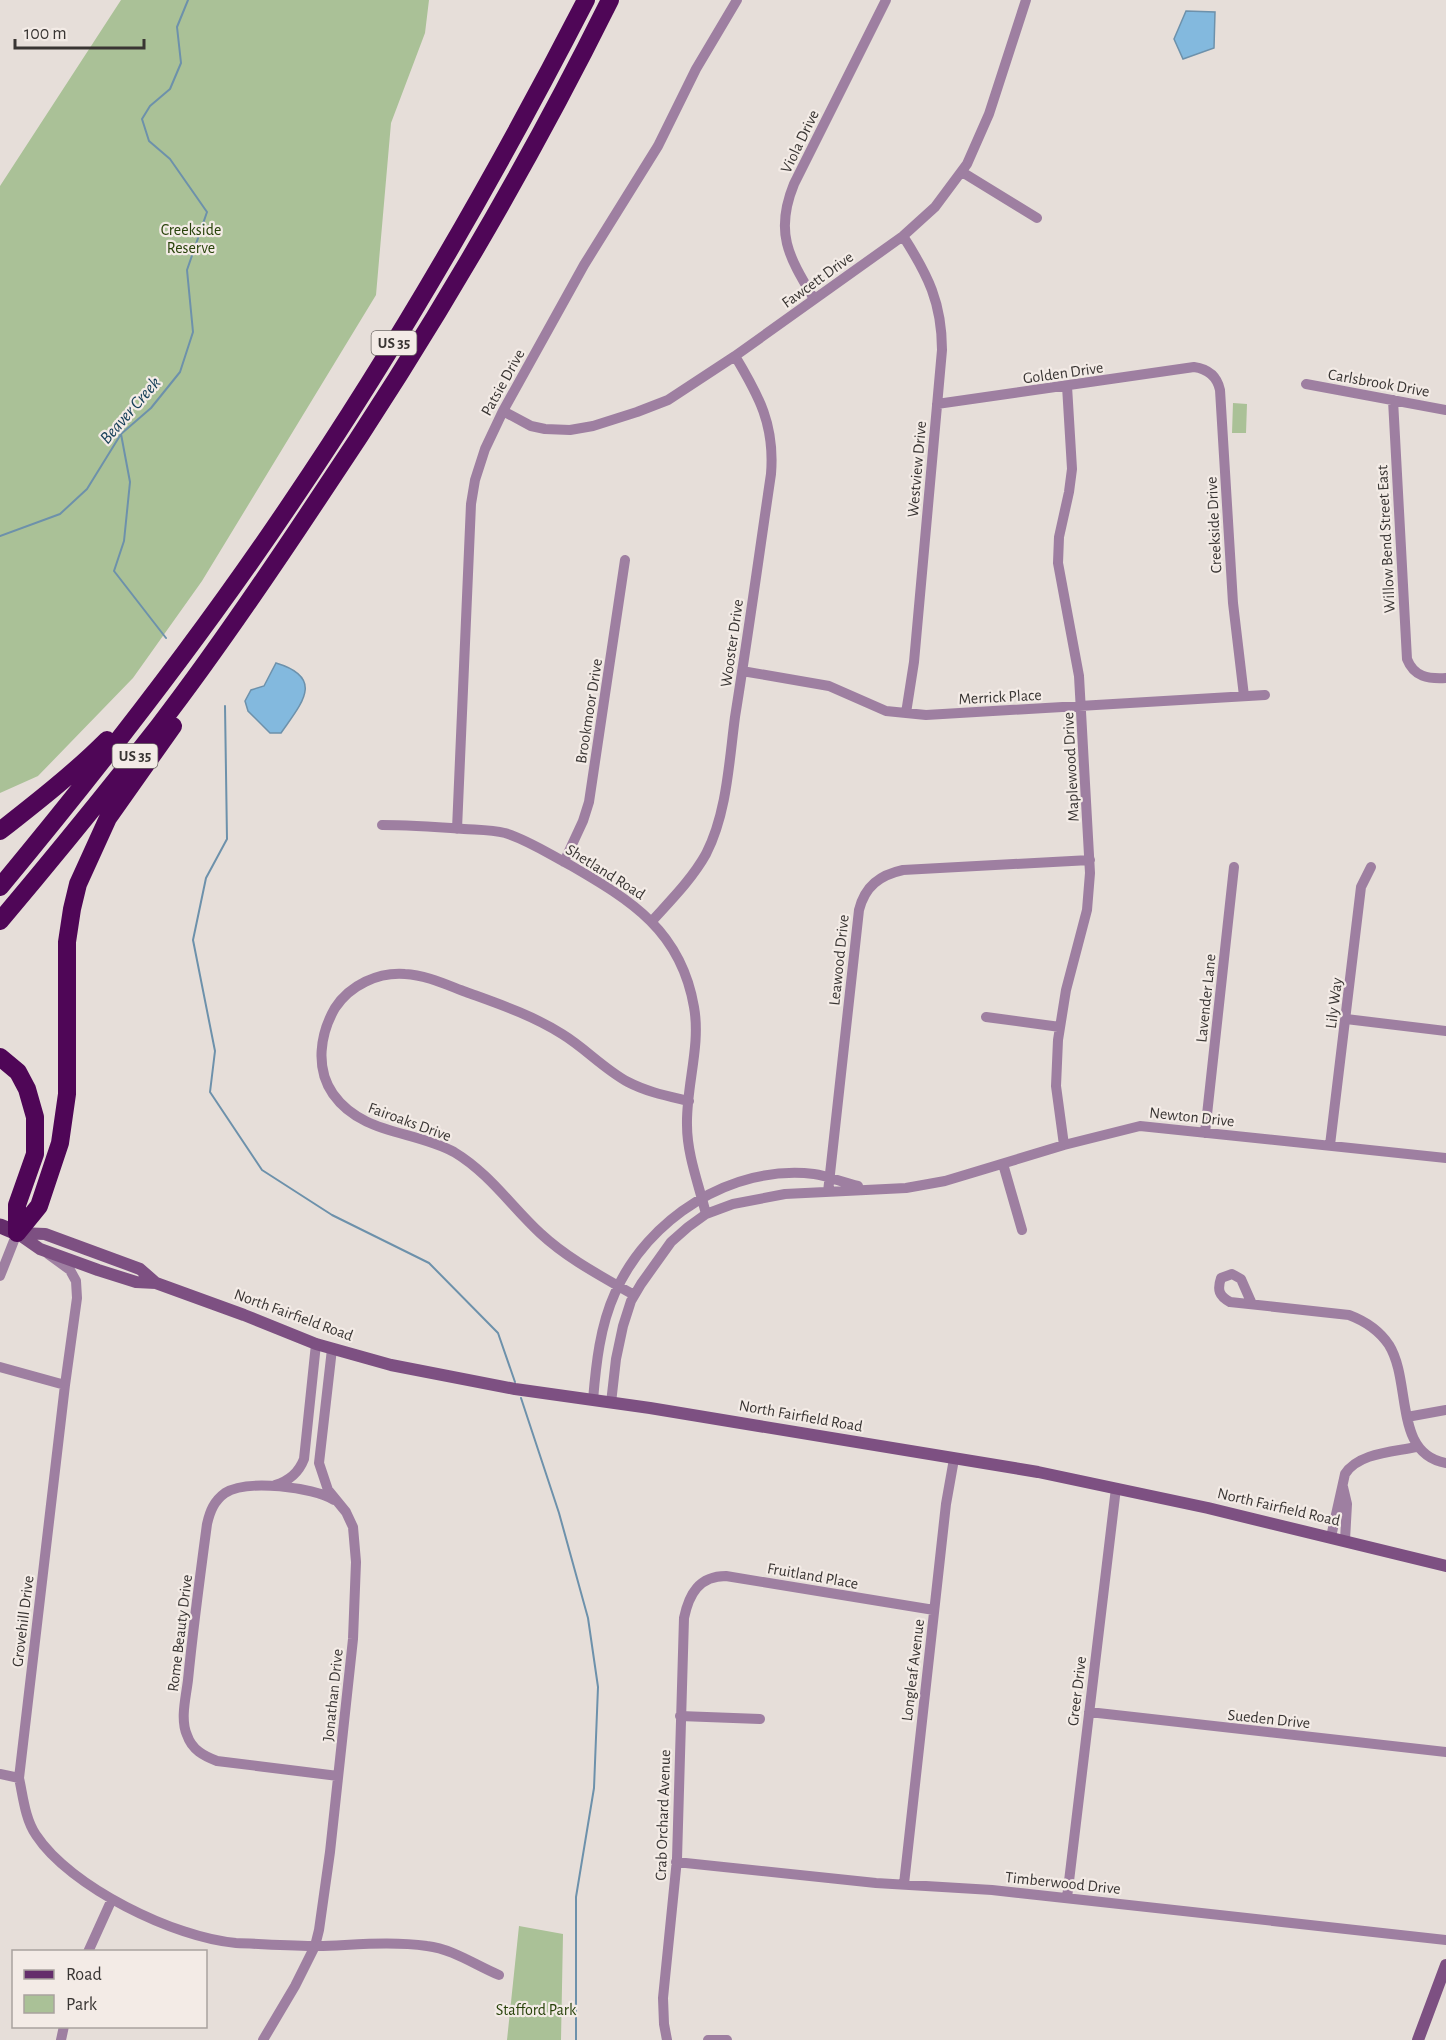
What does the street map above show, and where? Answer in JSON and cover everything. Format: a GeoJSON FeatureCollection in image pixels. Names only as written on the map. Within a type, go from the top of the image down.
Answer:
{"type":"FeatureCollection","features":[{"type":"Feature","properties":{"kind":"highway","name":"US 35"},"geometry":{"type":"LineString","coordinates":[[0,887],[130,727],[291,503],[377,372],[462,230],[530,110],[586,0]]}},
{"type":"Feature","properties":{"kind":"highway","name":"US 35"},"geometry":{"type":"LineString","coordinates":[[0,921],[159,725],[262,584],[430,327],[578,66],[610,0]]}},
{"type":"Feature","properties":{"kind":"highway"},"geometry":{"type":"LineString","coordinates":[[9,1230],[39,1206],[60,1143],[67,1094],[67,942],[78,884],[108,818],[222,655],[262,584]]}},
{"type":"Feature","properties":{"kind":"highway"},"geometry":{"type":"LineString","coordinates":[[0,831],[88,759],[174,668]]}},
{"type":"Feature","properties":{"kind":"highway"},"geometry":{"type":"LineString","coordinates":[[0,1057],[18,1072],[27,1089],[35,1117],[35,1154],[9,1230]]}},
{"type":"Feature","properties":{"kind":"main road","name":"North Fairfield Road"},"geometry":{"type":"LineString","coordinates":[[9,1230],[40,1249],[136,1282],[156,1283],[316,1344],[428,1372],[515,1389],[1038,1472],[1345,1540],[1446,1566]]}},
{"type":"Feature","properties":{"kind":"main road","name":"North Fairfield Road"},"geometry":{"type":"LineString","coordinates":[[9,1230],[45,1234],[140,1269],[156,1283]]}},
{"type":"Feature","properties":{"kind":"main road"},"geometry":{"type":"LineString","coordinates":[[1418,2040],[1446,1965]]}},
{"type":"Feature","properties":{"kind":"street","name":"Patsie Drive"},"geometry":{"type":"LineString","coordinates":[[457,829],[471,504],[484,449],[584,265],[658,146],[696,69],[736,0]]}},
{"type":"Feature","properties":{"kind":"street","name":"Viola Drive"},"geometry":{"type":"LineString","coordinates":[[814,300],[794,265],[787,247],[784,227],[786,206],[794,184],[886,0]]}},
{"type":"Feature","properties":{"kind":"street","name":"Fawcett Drive"},"geometry":{"type":"LineString","coordinates":[[503,411],[522,422],[545,429],[579,429],[637,412],[668,400],[735,356],[903,236],[935,207],[962,172],[978,143],[1026,0]]}},
{"type":"Feature","properties":{"kind":"street"},"geometry":{"type":"LineString","coordinates":[[962,172],[1037,218]]}},
{"type":"Feature","properties":{"kind":"street","name":"Westview Drive"},"geometry":{"type":"LineString","coordinates":[[903,236],[920,263],[937,302],[942,328],[942,350],[914,662],[906,713]]}},
{"type":"Feature","properties":{"kind":"street","name":"Wooster Drive"},"geometry":{"type":"LineString","coordinates":[[652,921],[699,865],[714,833],[722,804],[771,474],[770,430],[764,408],[735,356]]}},
{"type":"Feature","properties":{"kind":"street","name":"Golden Drive"},"geometry":{"type":"LineString","coordinates":[[937,404],[1194,367]]}},
{"type":"Feature","properties":{"kind":"street","name":"Creekside Drive"},"geometry":{"type":"LineString","coordinates":[[1194,367],[1211,374],[1220,390],[1232,592],[1244,696]]}},
{"type":"Feature","properties":{"kind":"street","name":"Carlsbrook Drive"},"geometry":{"type":"LineString","coordinates":[[1306,384],[1446,410]]}},
{"type":"Feature","properties":{"kind":"street","name":"Maplewood Drive"},"geometry":{"type":"LineString","coordinates":[[1064,1145],[1056,1086],[1060,1027],[1066,990],[1087,910],[1090,860],[1082,706],[1058,563],[1059,537],[1072,469],[1067,386]]}},
{"type":"Feature","properties":{"kind":"street","name":"Willow Bend Street East"},"geometry":{"type":"LineString","coordinates":[[1393,400],[1406,653],[1409,664],[1417,673],[1430,679],[1446,678]]}},
{"type":"Feature","properties":{"kind":"street","name":"Brookmoor Drive"},"geometry":{"type":"LineString","coordinates":[[564,862],[584,821],[589,802],[626,560]]}},
{"type":"Feature","properties":{"kind":"street","name":"Merrick Place"},"geometry":{"type":"LineString","coordinates":[[742,671],[829,686],[886,711],[906,713],[955,714],[1265,695]]}},
{"type":"Feature","properties":{"kind":"street","name":"Shetland Road"},"geometry":{"type":"LineString","coordinates":[[382,825],[505,833],[537,847],[616,893],[652,921],[683,969],[694,1010],[695,1046],[688,1101],[687,1133],[706,1214]]}},
{"type":"Feature","properties":{"kind":"street","name":"Leawood Drive"},"geometry":{"type":"LineString","coordinates":[[828,1192],[859,910],[862,898],[869,887],[882,876],[903,870],[1090,860]]}},
{"type":"Feature","properties":{"kind":"street","name":"Lavender Lane"},"geometry":{"type":"LineString","coordinates":[[1205,1132],[1234,867]]}},
{"type":"Feature","properties":{"kind":"street","name":"Lily Way"},"geometry":{"type":"LineString","coordinates":[[1330,1145],[1361,887],[1371,867]]}},
{"type":"Feature","properties":{"kind":"street","name":"Fairoaks Drive"},"geometry":{"type":"LineString","coordinates":[[634,1295],[575,1261],[559,1249],[532,1225],[496,1186],[457,1154],[432,1143],[371,1125],[353,1114],[332,1092],[324,1074],[321,1050],[325,1029],[339,1003],[360,984],[386,975],[418,976],[518,1011],[561,1033],[628,1082],[655,1093],[688,1101]]}},
{"type":"Feature","properties":{"kind":"street"},"geometry":{"type":"LineString","coordinates":[[986,1017],[1060,1027]]}},
{"type":"Feature","properties":{"kind":"street"},"geometry":{"type":"LineString","coordinates":[[1346,1019],[1446,1030]]}},
{"type":"Feature","properties":{"kind":"street","name":"Newton Drive"},"geometry":{"type":"LineString","coordinates":[[611,1403],[616,1359],[623,1326],[634,1295],[671,1242],[706,1214],[733,1204],[763,1197],[906,1188],[945,1181],[1064,1145],[1140,1126],[1446,1158]]}},
{"type":"Feature","properties":{"kind":"street"},"geometry":{"type":"LineString","coordinates":[[1003,1164],[1022,1230]]}},
{"type":"Feature","properties":{"kind":"street","name":"Newton Drive"},"geometry":{"type":"LineString","coordinates":[[593,1400],[600,1345],[618,1286],[634,1260],[653,1236],[676,1215],[702,1198],[740,1183],[766,1176],[814,1174],[870,1190]]}},
{"type":"Feature","properties":{"kind":"street"},"geometry":{"type":"LineString","coordinates":[[0,1276],[9,1230]]}},
{"type":"Feature","properties":{"kind":"street","name":"Grovehill Drive"},"geometry":{"type":"LineString","coordinates":[[40,1249],[70,1270],[76,1281],[77,1298],[20,1778],[24,1804],[35,1834],[73,1873],[112,1899],[168,1926],[233,1942],[315,1946],[394,1943],[429,1946],[447,1951],[498,1975]]}},
{"type":"Feature","properties":{"kind":"street"},"geometry":{"type":"LineString","coordinates":[[1252,1304],[1349,1315],[1364,1321],[1384,1340],[1397,1362],[1407,1417],[1416,1446],[1426,1456],[1446,1463]]}},
{"type":"Feature","properties":{"kind":"street"},"geometry":{"type":"LineString","coordinates":[[269,1487],[291,1478],[304,1459],[316,1344]]}},
{"type":"Feature","properties":{"kind":"street","name":"Jonathan Drive"},"geometry":{"type":"LineString","coordinates":[[263,2040],[295,1986],[315,1946],[328,1875],[353,1640],[356,1562],[352,1523],[325,1484],[319,1463],[332,1349]]}},
{"type":"Feature","properties":{"kind":"street"},"geometry":{"type":"LineString","coordinates":[[0,1367],[65,1385]]}},
{"type":"Feature","properties":{"kind":"street"},"geometry":{"type":"LineString","coordinates":[[1407,1417],[1446,1410]]}},
{"type":"Feature","properties":{"kind":"street"},"geometry":{"type":"LineString","coordinates":[[1331,1537],[1342,1484],[1350,1466],[1360,1460],[1416,1446]]}},
{"type":"Feature","properties":{"kind":"street","name":"Longleaf Avenue"},"geometry":{"type":"LineString","coordinates":[[904,1884],[946,1504],[954,1459]]}},
{"type":"Feature","properties":{"kind":"street"},"geometry":{"type":"LineString","coordinates":[[1342,1484],[1347,1504],[1345,1540]]}},
{"type":"Feature","properties":{"kind":"street","name":"Rome Beauty Drive"},"geometry":{"type":"LineString","coordinates":[[337,1502],[316,1492],[269,1487],[243,1487],[231,1490],[218,1499],[209,1513],[184,1718],[189,1741],[204,1756],[217,1761],[338,1776]]}},
{"type":"Feature","properties":{"kind":"street","name":"Greer Drive"},"geometry":{"type":"LineString","coordinates":[[1067,1898],[1116,1488]]}},
{"type":"Feature","properties":{"kind":"street","name":"Fruitland Place"},"geometry":{"type":"LineString","coordinates":[[692,1592],[699,1584],[709,1579],[726,1576],[934,1610]]}},
{"type":"Feature","properties":{"kind":"street","name":"Crab Orchard Avenue"},"geometry":{"type":"LineString","coordinates":[[667,2040],[663,1998],[676,1862],[684,1618],[692,1592]]}},
{"type":"Feature","properties":{"kind":"street","name":"Sueden Drive"},"geometry":{"type":"LineString","coordinates":[[1089,1712],[1446,1752]]}},
{"type":"Feature","properties":{"kind":"street"},"geometry":{"type":"LineString","coordinates":[[680,1716],[760,1719]]}},
{"type":"Feature","properties":{"kind":"street"},"geometry":{"type":"LineString","coordinates":[[0,1774],[20,1778]]}},
{"type":"Feature","properties":{"kind":"street","name":"Timberwood Drive"},"geometry":{"type":"LineString","coordinates":[[676,1862],[969,1888],[1446,1940]]}},
{"type":"Feature","properties":{"kind":"street"},"geometry":{"type":"LineString","coordinates":[[89,1950],[112,1899]]}},
{"type":"Feature","properties":{"kind":"street"},"geometry":{"type":"LineString","coordinates":[[708,2040],[727,2040]]}},
{"type":"Feature","properties":{"kind":"green space","name":"Creekside Reserve"},"geometry":{"type":"Polygon","coordinates":[[[121,0],[429,0],[425,33],[391,123],[376,295],[202,581],[133,678],[38,776],[0,793],[0,186],[121,0]]]}},
{"type":"Feature","properties":{"kind":"green space"},"geometry":{"type":"Polygon","coordinates":[[[1233,403],[1247,404],[1246,433],[1232,433],[1233,403]]]}},
{"type":"Feature","properties":{"kind":"green space","name":"Stafford Park"},"geometry":{"type":"Polygon","coordinates":[[[519,1926],[563,1934],[561,2040],[507,2040],[519,1926]]]}},
{"type":"Feature","properties":{"kind":"water"},"geometry":{"type":"Polygon","coordinates":[[[1186,11],[1215,12],[1214,48],[1183,59],[1174,39],[1186,11]]]}},
{"type":"Feature","properties":{"kind":"water"},"geometry":{"type":"Polygon","coordinates":[[[276,663],[301,676],[305,684],[305,693],[296,712],[281,733],[270,733],[248,711],[245,701],[251,690],[264,686],[276,663]]]}},
{"type":"Feature","properties":{"kind":"waterway","name":"Beaver Creek"},"geometry":{"type":"LineString","coordinates":[[0,536],[60,514],[87,489],[121,434],[151,408],[180,372],[193,332],[187,270],[207,212],[170,159],[149,141],[142,119],[150,106],[170,89],[181,63],[177,27],[188,0]]}},
{"type":"Feature","properties":{"kind":"waterway"},"geometry":{"type":"LineString","coordinates":[[121,434],[130,482],[124,541],[114,571],[166,638]]}},
{"type":"Feature","properties":{"kind":"waterway"},"geometry":{"type":"LineString","coordinates":[[225,706],[227,839],[206,878],[193,940],[215,1051],[210,1092],[262,1170],[332,1215],[429,1263],[498,1333],[515,1382]]}},
{"type":"Feature","properties":{"kind":"waterway"},"geometry":{"type":"LineString","coordinates":[[521,1398],[559,1513],[588,1618],[598,1687],[594,1788],[576,1897],[576,2040]]}}]}
